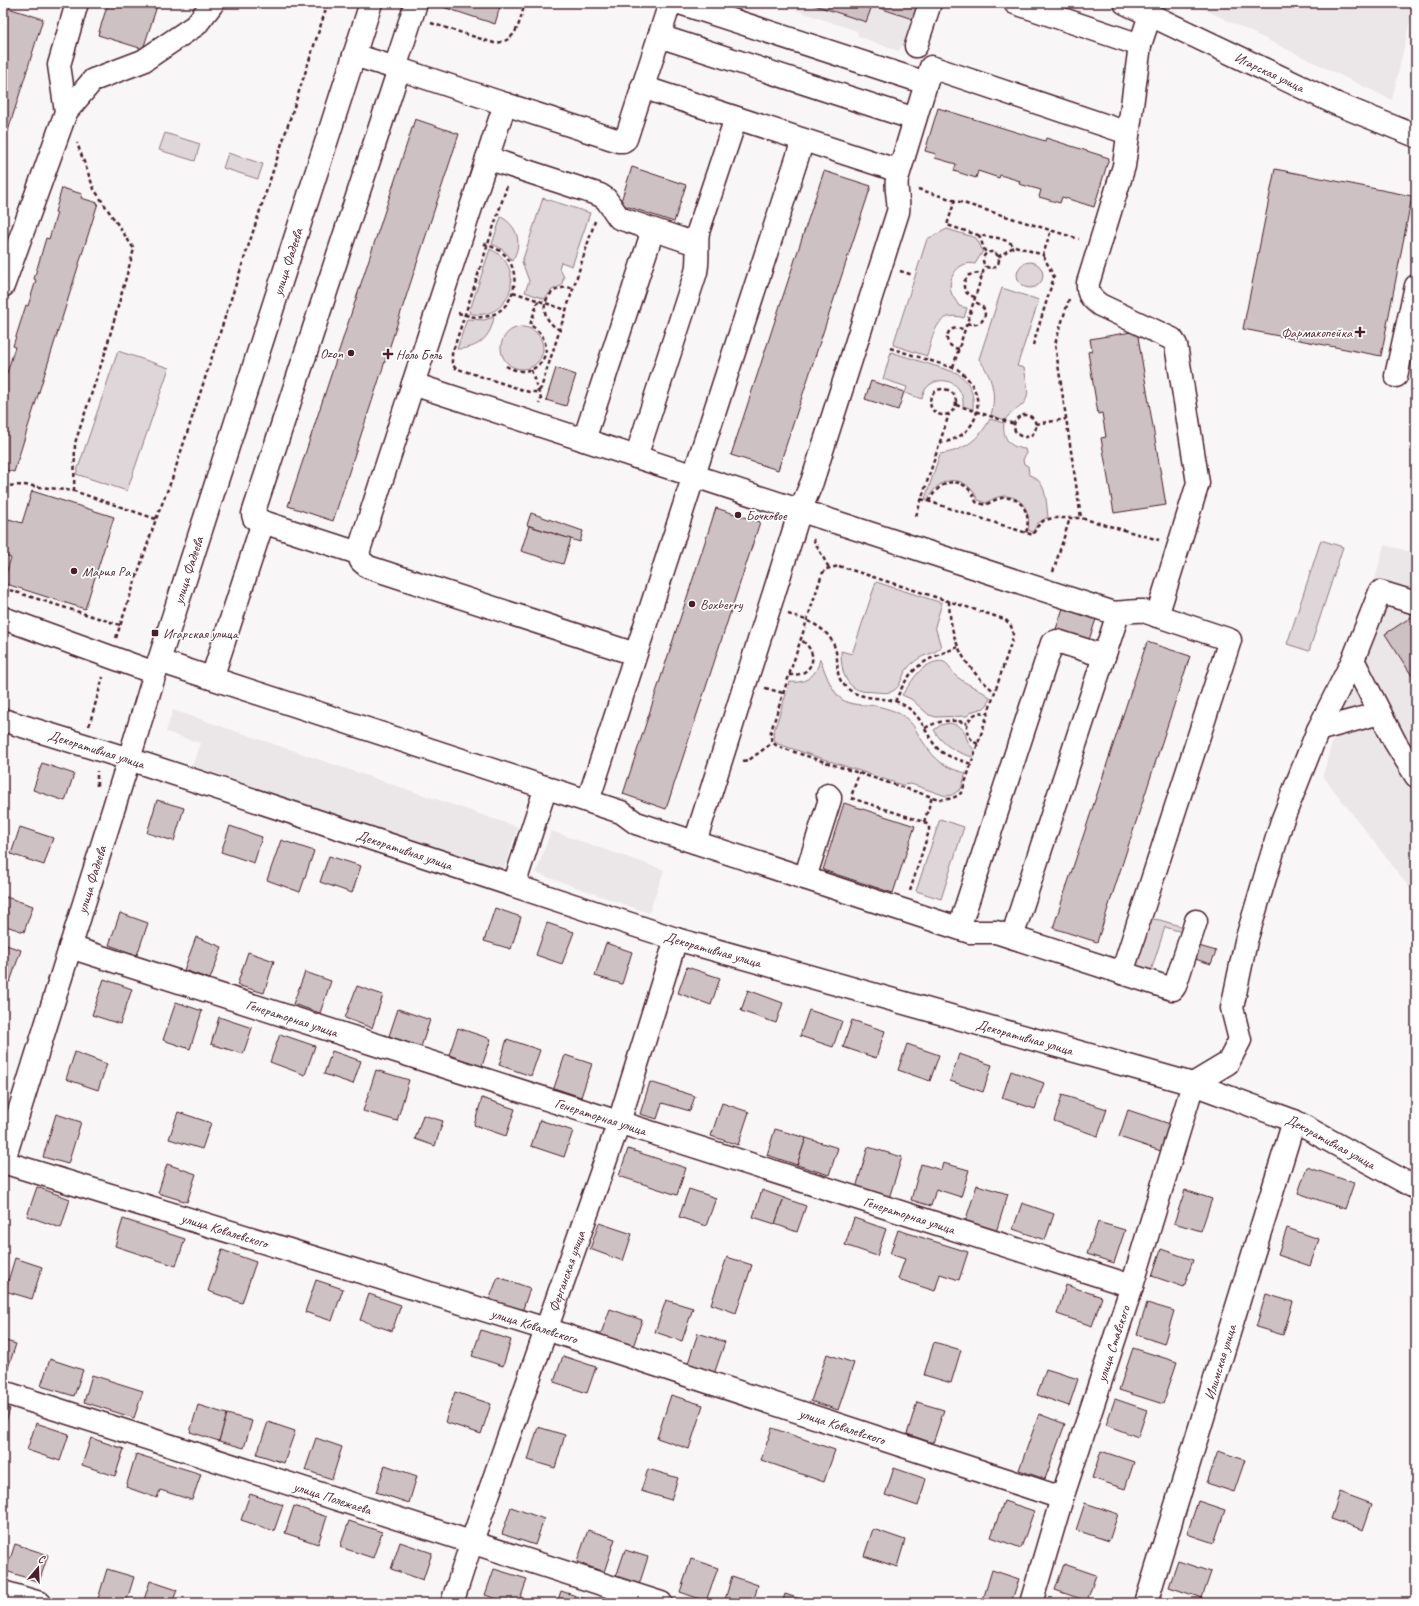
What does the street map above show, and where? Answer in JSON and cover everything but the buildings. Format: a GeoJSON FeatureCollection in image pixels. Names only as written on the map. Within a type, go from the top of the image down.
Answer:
{"type":"FeatureCollection","features":[{"type":"Feature","properties":{"kind":"street"},"geometry":{"type":"LineString","coordinates":[[66,112],[59,64],[77,3]]}},
{"type":"Feature","properties":{"kind":"street"},"geometry":{"type":"LineString","coordinates":[[3,286],[66,112],[93,80],[143,61],[196,25],[213,3]]}},
{"type":"Feature","properties":{"kind":"street","name":"улица Фадеева"},"geometry":{"type":"LineString","coordinates":[[3,1163],[157,667],[370,3]]}},
{"type":"Feature","properties":{"kind":"street"},"geometry":{"type":"LineString","coordinates":[[354,55],[619,141],[623,141],[626,139],[670,3]]}},
{"type":"Feature","properties":{"kind":"street"},"geometry":{"type":"LineString","coordinates":[[680,3],[926,83]]}},
{"type":"Feature","properties":{"kind":"street"},"geometry":{"type":"LineString","coordinates":[[916,46],[930,3]]}},
{"type":"Feature","properties":{"kind":"street"},"geometry":{"type":"LineString","coordinates":[[1015,3],[1140,45]]}},
{"type":"Feature","properties":{"kind":"street","name":"Игарская улица"},"geometry":{"type":"LineString","coordinates":[[1125,3],[1337,104],[1416,133]]}},
{"type":"Feature","properties":{"kind":"street"},"geometry":{"type":"LineString","coordinates":[[358,553],[263,522],[254,518],[254,514],[397,69],[414,10]]}},
{"type":"Feature","properties":{"kind":"street"},"geometry":{"type":"LineString","coordinates":[[1150,15],[1140,45],[1124,166],[1088,283],[1088,290],[1091,298],[1100,305],[1172,339],[1176,345],[1198,483],[1157,616]]}},
{"type":"Feature","properties":{"kind":"street"},"geometry":{"type":"LineString","coordinates":[[660,36],[915,119]]}},
{"type":"Feature","properties":{"kind":"street"},"geometry":{"type":"LineString","coordinates":[[695,842],[793,532],[812,482],[898,212],[899,205],[896,185],[899,171],[931,67],[1128,133]]}},
{"type":"Feature","properties":{"kind":"street"},"geometry":{"type":"LineString","coordinates":[[642,87],[899,171]]}},
{"type":"Feature","properties":{"kind":"street"},"geometry":{"type":"LineString","coordinates":[[505,104],[358,553],[361,561],[368,567],[635,654]]}},
{"type":"Feature","properties":{"kind":"street"},"geometry":{"type":"LineString","coordinates":[[636,457],[696,272],[698,264],[696,244],[698,232],[736,118]]}},
{"type":"Feature","properties":{"kind":"street"},"geometry":{"type":"LineString","coordinates":[[588,801],[803,140]]}},
{"type":"Feature","properties":{"kind":"street"},"geometry":{"type":"LineString","coordinates":[[487,158],[600,195],[606,199],[619,218],[696,244]]}},
{"type":"Feature","properties":{"kind":"street"},"geometry":{"type":"LineString","coordinates":[[584,440],[653,230]]}},
{"type":"Feature","properties":{"kind":"street"},"geometry":{"type":"LineString","coordinates":[[1396,376],[1416,286]]}},
{"type":"Feature","properties":{"kind":"street"},"geometry":{"type":"LineString","coordinates":[[413,384],[1118,614],[1138,610],[1230,640],[1122,973]]}},
{"type":"Feature","properties":{"kind":"street"},"geometry":{"type":"LineString","coordinates":[[212,678],[263,522]]}},
{"type":"Feature","properties":{"kind":"street"},"geometry":{"type":"LineString","coordinates":[[1192,1084],[1228,1063],[1240,1040],[1232,1008],[1246,941],[1282,821],[1318,730],[1353,660],[1380,592],[1416,603]]}},
{"type":"Feature","properties":{"kind":"street"},"geometry":{"type":"LineString","coordinates":[[1012,937],[1118,614]]}},
{"type":"Feature","properties":{"kind":"street"},"geometry":{"type":"LineString","coordinates":[[3,618],[109,656],[212,678],[621,812],[636,823],[959,928],[976,933],[996,932],[1173,989],[1196,921]]}},
{"type":"Feature","properties":{"kind":"street"},"geometry":{"type":"LineString","coordinates":[[959,928],[1052,643],[1057,641],[1104,656]]}},
{"type":"Feature","properties":{"kind":"street"},"geometry":{"type":"LineString","coordinates":[[1353,660],[1395,742],[1416,776]]}},
{"type":"Feature","properties":{"kind":"street"},"geometry":{"type":"LineString","coordinates":[[1318,730],[1380,713]]}},
{"type":"Feature","properties":{"kind":"street","name":"Декоративная улица"},"geometry":{"type":"LineString","coordinates":[[3,720],[129,759],[676,939],[1192,1084],[1294,1121],[1416,1188]]}},
{"type":"Feature","properties":{"kind":"street"},"geometry":{"type":"LineString","coordinates":[[514,885],[546,787]]}},
{"type":"Feature","properties":{"kind":"street"},"geometry":{"type":"LineString","coordinates":[[805,878],[836,797]]}},
{"type":"Feature","properties":{"kind":"street","name":"Ферганская улица"},"geometry":{"type":"LineString","coordinates":[[452,1603],[472,1541],[618,1122],[676,939]]}},
{"type":"Feature","properties":{"kind":"street","name":"Генераторная улица"},"geometry":{"type":"LineString","coordinates":[[70,947],[1132,1286]]}},
{"type":"Feature","properties":{"kind":"street","name":"улица Ставского"},"geometry":{"type":"LineString","coordinates":[[1031,1603],[1062,1498],[1132,1286],[1192,1084]]}},
{"type":"Feature","properties":{"kind":"street","name":"Илимская улица"},"geometry":{"type":"LineString","coordinates":[[1146,1603],[1294,1121]]}},
{"type":"Feature","properties":{"kind":"street","name":"улица Ковалевского"},"geometry":{"type":"LineString","coordinates":[[3,1163],[546,1329],[1062,1498]]}},
{"type":"Feature","properties":{"kind":"street","name":"улица Полежаева"},"geometry":{"type":"LineString","coordinates":[[3,1392],[472,1541],[661,1603]]}},
{"type":"Feature","properties":{"kind":"street"},"geometry":{"type":"LineString","coordinates":[[3,1592],[40,1603]]}},
{"type":"Feature","properties":{"kind":"path"},"geometry":{"type":"LineString","coordinates":[[93,748],[88,730],[109,656],[156,519],[172,479],[328,3]]}},
{"type":"Feature","properties":{"kind":"path"},"geometry":{"type":"LineString","coordinates":[[414,10],[494,43],[502,43],[509,39],[515,32],[525,3]]}},
{"type":"Feature","properties":{"kind":"path"},"geometry":{"type":"LineString","coordinates":[[66,112],[94,189],[134,249],[105,353],[75,443],[74,491]]}},
{"type":"Feature","properties":{"kind":"path"},"geometry":{"type":"LineString","coordinates":[[509,180],[452,354],[452,363],[455,368],[529,392],[538,392]]}},
{"type":"Feature","properties":{"kind":"path"},"geometry":{"type":"LineString","coordinates":[[925,192],[1100,245]]}},
{"type":"Feature","properties":{"kind":"path"},"geometry":{"type":"LineString","coordinates":[[955,200],[947,225],[978,235],[1008,241],[1015,246],[1043,255]]}},
{"type":"Feature","properties":{"kind":"path"},"geometry":{"type":"LineString","coordinates":[[538,392],[541,388],[596,217]]}},
{"type":"Feature","properties":{"kind":"path"},"geometry":{"type":"LineString","coordinates":[[1033,345],[1054,277],[1043,255],[1051,230]]}},
{"type":"Feature","properties":{"kind":"path"},"geometry":{"type":"LineString","coordinates":[[978,235],[986,254]]}},
{"type":"Feature","properties":{"kind":"path"},"geometry":{"type":"LineString","coordinates":[[465,315],[484,317],[493,314],[502,309],[509,302],[513,292],[515,283],[511,264],[501,252],[488,245]]}},
{"type":"Feature","properties":{"kind":"path"},"geometry":{"type":"LineString","coordinates":[[998,257],[1015,246]]}},
{"type":"Feature","properties":{"kind":"path"},"geometry":{"type":"LineString","coordinates":[[953,367],[985,266],[983,263],[983,258],[986,254],[991,252],[996,254],[998,257],[998,263],[995,267],[990,269],[985,266]]}},
{"type":"Feature","properties":{"kind":"path"},"geometry":{"type":"LineString","coordinates":[[975,298],[967,294],[965,291],[964,282],[969,275],[978,273],[982,275]]}},
{"type":"Feature","properties":{"kind":"path"},"geometry":{"type":"LineString","coordinates":[[560,330],[554,327],[545,317],[545,303],[548,296],[553,291],[559,288],[574,288]]}},
{"type":"Feature","properties":{"kind":"path"},"geometry":{"type":"LineString","coordinates":[[513,292],[566,310]]}},
{"type":"Feature","properties":{"kind":"path"},"geometry":{"type":"LineString","coordinates":[[1070,296],[1055,344],[1081,518]]}},
{"type":"Feature","properties":{"kind":"path"},"geometry":{"type":"LineString","coordinates":[[506,366],[514,371],[524,372],[531,370],[540,364],[545,356],[546,346],[544,337],[538,330],[530,325],[538,301]]}},
{"type":"Feature","properties":{"kind":"path"},"geometry":{"type":"LineString","coordinates":[[967,323],[972,325],[977,324],[982,322],[984,317],[985,312],[983,307],[979,303],[974,302]]}},
{"type":"Feature","properties":{"kind":"path"},"geometry":{"type":"LineString","coordinates":[[959,349],[949,345],[947,336],[954,328],[960,327],[965,330]]}},
{"type":"Feature","properties":{"kind":"path"},"geometry":{"type":"LineString","coordinates":[[890,348],[953,367],[965,375],[972,383],[978,402],[977,412],[973,422],[959,437],[940,443]]}},
{"type":"Feature","properties":{"kind":"path"},"geometry":{"type":"LineString","coordinates":[[531,370],[540,399],[533,423]]}},
{"type":"Feature","properties":{"kind":"path"},"geometry":{"type":"LineString","coordinates":[[916,516],[949,414],[953,411],[956,405],[954,394],[944,388],[937,389],[932,393],[929,404],[936,414],[949,414]]}},
{"type":"Feature","properties":{"kind":"path"},"geometry":{"type":"LineString","coordinates":[[956,405],[1015,425]]}},
{"type":"Feature","properties":{"kind":"path"},"geometry":{"type":"LineString","coordinates":[[1023,416],[1028,416],[1033,419],[1036,424],[1035,430],[1027,437],[1021,436],[1017,433],[1014,428],[1015,425],[1018,418],[1023,416]]}},
{"type":"Feature","properties":{"kind":"path"},"geometry":{"type":"LineString","coordinates":[[1036,424],[1066,419]]}},
{"type":"Feature","properties":{"kind":"path"},"geometry":{"type":"LineString","coordinates":[[929,502],[933,493],[938,487],[945,483],[953,482],[961,483],[968,487],[973,493],[976,502],[986,505],[999,498],[1013,499],[1024,508],[1027,515],[1028,522],[1026,533]]}},
{"type":"Feature","properties":{"kind":"path"},"geometry":{"type":"LineString","coordinates":[[3,486],[24,485],[74,491],[156,519]]}},
{"type":"Feature","properties":{"kind":"path"},"geometry":{"type":"LineString","coordinates":[[921,499],[1033,536],[1036,528],[1043,521],[1052,518],[1081,518],[1178,546]]}},
{"type":"Feature","properties":{"kind":"path"},"geometry":{"type":"LineString","coordinates":[[1057,559],[1070,518]]}},
{"type":"Feature","properties":{"kind":"path"},"geometry":{"type":"LineString","coordinates":[[793,532],[812,538],[829,568]]}},
{"type":"Feature","properties":{"kind":"path"},"geometry":{"type":"LineString","coordinates":[[839,566],[949,601],[1004,619],[1010,623],[1013,630],[1013,637],[962,792],[956,798],[948,800],[932,797],[779,747],[772,743],[770,738],[771,732],[789,675],[822,574],[829,568],[839,566]]}},
{"type":"Feature","properties":{"kind":"path"},"geometry":{"type":"LineString","coordinates":[[3,588],[120,625]]}},
{"type":"Feature","properties":{"kind":"path"},"geometry":{"type":"LineString","coordinates":[[949,601],[951,625],[958,647],[973,672],[995,692]]}},
{"type":"Feature","properties":{"kind":"path"},"geometry":{"type":"LineString","coordinates":[[769,608],[807,620],[820,627],[831,640],[836,652],[836,667],[840,678],[847,688],[858,695],[901,704],[914,712],[939,750],[952,758],[971,764]]}},
{"type":"Feature","properties":{"kind":"path"},"geometry":{"type":"LineString","coordinates":[[789,675],[802,674],[808,670],[811,664],[812,652],[810,647],[801,640]]}},
{"type":"Feature","properties":{"kind":"path"},"geometry":{"type":"LineString","coordinates":[[895,702],[907,678],[917,666],[928,658],[958,647]]}},
{"type":"Feature","properties":{"kind":"path"},"geometry":{"type":"LineString","coordinates":[[978,744],[970,739],[966,730],[967,723],[975,714],[984,712],[988,713]]}},
{"type":"Feature","properties":{"kind":"path"},"geometry":{"type":"LineString","coordinates":[[925,728],[932,724],[948,721],[967,723]]}},
{"type":"Feature","properties":{"kind":"path"},"geometry":{"type":"LineString","coordinates":[[722,755],[746,761],[772,743]]}},
{"type":"Feature","properties":{"kind":"path"},"geometry":{"type":"LineString","coordinates":[[859,773],[836,797],[924,822],[929,826],[929,831],[904,910]]}},
{"type":"Feature","properties":{"kind":"path"},"geometry":{"type":"LineString","coordinates":[[924,822],[932,797]]}},
{"type":"Feature","properties":{"kind":"shaded area"},"geometry":{"type":"Polygon","coordinates":[[[775,3],[925,3],[915,32],[898,51],[858,36],[857,31],[775,3]]]}},
{"type":"Feature","properties":{"kind":"shaded area"},"geometry":{"type":"Polygon","coordinates":[[[1187,3],[1414,3],[1392,100],[1214,14],[1187,3]]]}},
{"type":"Feature","properties":{"kind":"shaded area"},"geometry":{"type":"Polygon","coordinates":[[[165,133],[200,144],[195,161],[159,150],[165,133]]]}},
{"type":"Feature","properties":{"kind":"shaded area"},"geometry":{"type":"Polygon","coordinates":[[[228,153],[263,164],[258,179],[223,168],[228,153]]]}},
{"type":"Feature","properties":{"kind":"shaded area"},"geometry":{"type":"Polygon","coordinates":[[[543,198],[590,213],[572,266],[561,262],[559,268],[564,277],[561,286],[552,290],[545,299],[525,292],[529,281],[522,262],[543,198]]]}},
{"type":"Feature","properties":{"kind":"shaded area"},"geometry":{"type":"Polygon","coordinates":[[[501,217],[511,225],[517,236],[517,248],[512,261],[504,251],[492,244],[501,217]]]}},
{"type":"Feature","properties":{"kind":"shaded area"},"geometry":{"type":"Polygon","coordinates":[[[947,229],[976,238],[983,251],[975,264],[964,264],[956,270],[953,275],[950,286],[951,292],[959,306],[967,308],[964,318],[955,316],[947,317],[937,326],[931,340],[927,356],[893,345],[927,239],[947,229]]]}},
{"type":"Feature","properties":{"kind":"shaded area"},"geometry":{"type":"Polygon","coordinates":[[[490,249],[502,257],[509,268],[511,280],[510,292],[504,302],[495,310],[483,314],[469,313],[490,249]]]}},
{"type":"Feature","properties":{"kind":"shaded area"},"geometry":{"type":"Polygon","coordinates":[[[1030,262],[1039,266],[1043,275],[1039,284],[1030,288],[1021,284],[1017,275],[1021,266],[1030,262]]]}},
{"type":"Feature","properties":{"kind":"shaded area"},"geometry":{"type":"Polygon","coordinates":[[[1002,288],[1039,300],[1017,366],[1024,368],[1028,388],[1027,397],[1022,405],[1005,420],[991,415],[993,407],[992,386],[987,372],[979,359],[1002,288]]]}},
{"type":"Feature","properties":{"kind":"shaded area"},"geometry":{"type":"Polygon","coordinates":[[[494,317],[487,336],[471,347],[457,349],[467,319],[484,320],[494,317]]]}},
{"type":"Feature","properties":{"kind":"shaded area"},"geometry":{"type":"Polygon","coordinates":[[[522,327],[537,333],[543,348],[537,363],[522,369],[507,363],[501,348],[507,333],[522,327]]]}},
{"type":"Feature","properties":{"kind":"shaded area"},"geometry":{"type":"Polygon","coordinates":[[[118,351],[169,368],[127,491],[76,474],[118,351]]]}},
{"type":"Feature","properties":{"kind":"shaded area"},"geometry":{"type":"Polygon","coordinates":[[[891,352],[957,373],[966,381],[971,389],[973,409],[963,406],[962,395],[958,388],[952,383],[937,381],[930,385],[925,391],[922,399],[905,393],[907,387],[883,379],[891,352]]]}},
{"type":"Feature","properties":{"kind":"shaded area"},"geometry":{"type":"Polygon","coordinates":[[[990,419],[1004,423],[1004,433],[1008,441],[1015,447],[1025,449],[1026,453],[1023,460],[1024,464],[1028,466],[1029,475],[1039,482],[1044,492],[1048,517],[1038,523],[1033,532],[1028,530],[1029,520],[1023,505],[1018,500],[1011,497],[1003,496],[986,503],[978,500],[973,491],[967,485],[953,480],[939,485],[933,491],[928,500],[925,499],[940,454],[956,450],[970,443],[981,433],[990,419]]]}},
{"type":"Feature","properties":{"kind":"shaded area"},"geometry":{"type":"Polygon","coordinates":[[[1321,540],[1343,547],[1309,651],[1287,644],[1321,540]]]}},
{"type":"Feature","properties":{"kind":"shaded area"},"geometry":{"type":"Polygon","coordinates":[[[1384,545],[1416,553],[1416,896],[1323,776],[1384,545]]]}},
{"type":"Feature","properties":{"kind":"shaded area"},"geometry":{"type":"Polygon","coordinates":[[[876,582],[942,603],[935,626],[941,647],[912,664],[906,671],[896,689],[884,693],[864,691],[856,689],[851,685],[844,675],[841,651],[852,654],[876,582]]]}},
{"type":"Feature","properties":{"kind":"shaded area"},"geometry":{"type":"Polygon","coordinates":[[[820,659],[833,689],[839,697],[852,704],[877,706],[900,714],[911,723],[928,749],[938,760],[957,771],[966,773],[961,789],[952,795],[946,796],[911,784],[902,785],[778,744],[774,740],[773,734],[790,682],[801,682],[810,677],[819,665],[820,659]]]}},
{"type":"Feature","properties":{"kind":"shaded area"},"geometry":{"type":"Polygon","coordinates":[[[942,661],[948,664],[957,677],[990,697],[988,704],[984,708],[973,711],[967,716],[936,717],[929,715],[911,699],[902,695],[923,668],[935,662],[942,661]]]}},
{"type":"Feature","properties":{"kind":"shaded area"},"geometry":{"type":"Polygon","coordinates":[[[173,710],[518,827],[502,874],[191,769],[200,743],[166,732],[173,710]]]}},
{"type":"Feature","properties":{"kind":"shaded area"},"geometry":{"type":"Polygon","coordinates":[[[949,723],[956,725],[964,731],[968,742],[975,750],[973,757],[950,748],[937,735],[934,730],[941,725],[949,723]]]}},
{"type":"Feature","properties":{"kind":"shaded area"},"geometry":{"type":"Polygon","coordinates":[[[940,819],[964,827],[941,899],[916,891],[940,819]]]}},
{"type":"Feature","properties":{"kind":"shaded area"},"geometry":{"type":"Polygon","coordinates":[[[551,831],[664,870],[649,913],[536,873],[551,831]]]}},
{"type":"Feature","properties":{"kind":"shaded area"},"geometry":{"type":"Polygon","coordinates":[[[1152,919],[1183,927],[1182,932],[1165,927],[1150,974],[1131,967],[1146,921],[1152,919]]]}},
{"type":"Feature","properties":{"kind":"place","name":"Фармакопейка"},"geometry":{"type":"Point","coordinates":[1360,332]}},
{"type":"Feature","properties":{"kind":"place","name":"Ozon"},"geometry":{"type":"Point","coordinates":[351,353]}},
{"type":"Feature","properties":{"kind":"place","name":"Ноль Боль"},"geometry":{"type":"Point","coordinates":[388,354]}},
{"type":"Feature","properties":{"kind":"place","name":"Бочковое"},"geometry":{"type":"Point","coordinates":[738,515]}},
{"type":"Feature","properties":{"kind":"place","name":"Мария Ра"},"geometry":{"type":"Point","coordinates":[74,571]}},
{"type":"Feature","properties":{"kind":"place","name":"Boxberry"},"geometry":{"type":"Point","coordinates":[692,604]}},
{"type":"Feature","properties":{"kind":"place","name":"Игарская улица"},"geometry":{"type":"Point","coordinates":[155,633]}}]}
